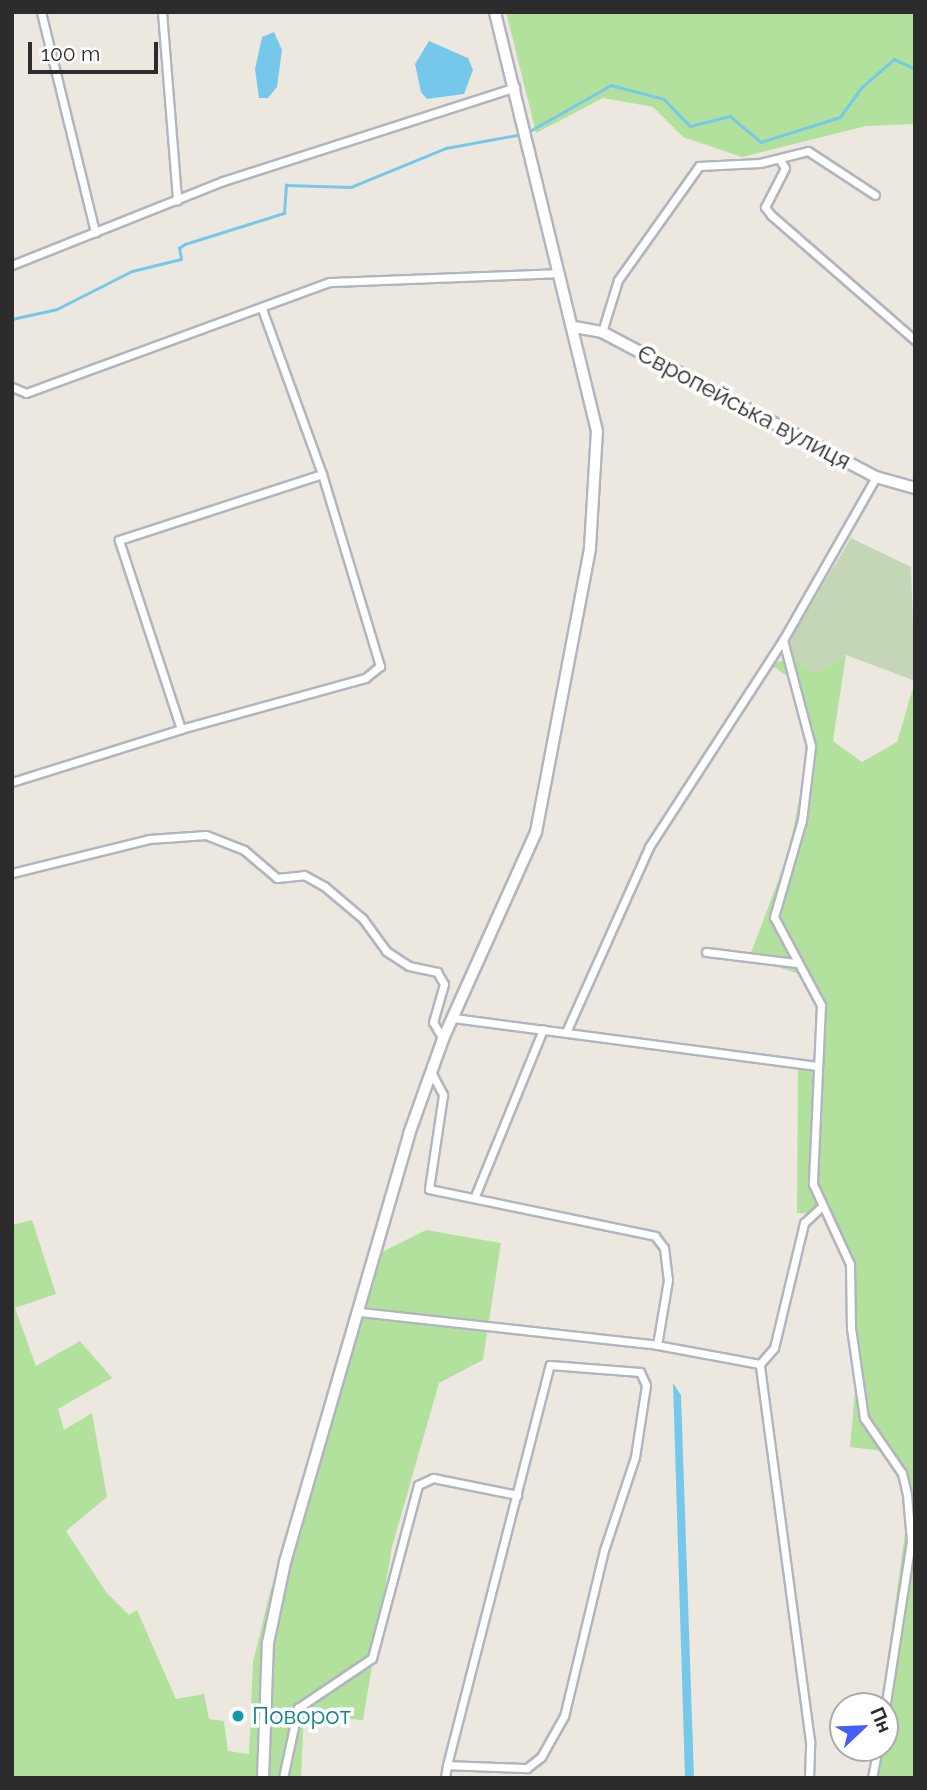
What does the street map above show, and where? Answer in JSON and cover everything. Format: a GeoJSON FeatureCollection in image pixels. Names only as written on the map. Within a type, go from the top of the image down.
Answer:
{"type":"FeatureCollection","features":[{"type":"Feature","properties":{"kind":"main road"},"geometry":{"type":"LineString","coordinates":[[263,1778],[268,1643],[285,1562],[431,1072],[443,1039],[536,832],[590,548],[597,431],[530,144],[495,12]]}},
{"type":"Feature","properties":{"kind":"main road","name":"Європейська вулиця"},"geometry":{"type":"LineString","coordinates":[[574,327],[602,332],[876,477],[915,488]]}},
{"type":"Feature","properties":{"kind":"street"},"geometry":{"type":"LineString","coordinates":[[41,12],[95,232]]}},
{"type":"Feature","properties":{"kind":"street"},"geometry":{"type":"LineString","coordinates":[[162,12],[177,200]]}},
{"type":"Feature","properties":{"kind":"street"},"geometry":{"type":"LineString","coordinates":[[12,265],[177,200],[515,87]]}},
{"type":"Feature","properties":{"kind":"street"},"geometry":{"type":"LineString","coordinates":[[602,332],[618,280],[699,166],[780,160],[808,151],[875,195]]}},
{"type":"Feature","properties":{"kind":"street"},"geometry":{"type":"LineString","coordinates":[[780,160],[785,168],[765,207],[915,340]]}},
{"type":"Feature","properties":{"kind":"street"},"geometry":{"type":"LineString","coordinates":[[12,387],[26,393],[330,282],[559,273]]}},
{"type":"Feature","properties":{"kind":"street"},"geometry":{"type":"LineString","coordinates":[[12,782],[181,729],[365,678],[380,666],[322,474],[262,309]]}},
{"type":"Feature","properties":{"kind":"street"},"geometry":{"type":"LineString","coordinates":[[181,729],[119,540],[322,474]]}},
{"type":"Feature","properties":{"kind":"street"},"geometry":{"type":"LineString","coordinates":[[566,1032],[649,846],[783,640],[876,477]]}},
{"type":"Feature","properties":{"kind":"street"},"geometry":{"type":"LineString","coordinates":[[783,640],[811,746],[802,820],[774,917],[795,963],[821,1005],[812,1143],[820,1208],[849,1264],[851,1328],[864,1418],[902,1473],[907,1495],[911,1541],[887,1692]]}},
{"type":"Feature","properties":{"kind":"street"},"geometry":{"type":"LineString","coordinates":[[12,873],[149,839],[206,835],[244,850],[277,878],[304,876],[324,886],[363,919],[386,951],[409,966],[437,972],[444,984],[433,1022],[443,1039]]}},
{"type":"Feature","properties":{"kind":"street"},"geometry":{"type":"LineString","coordinates":[[706,952],[795,963]]}},
{"type":"Feature","properties":{"kind":"street"},"geometry":{"type":"LineString","coordinates":[[453,1018],[816,1066]]}},
{"type":"Feature","properties":{"kind":"street"},"geometry":{"type":"LineString","coordinates":[[475,1196],[543,1029]]}},
{"type":"Feature","properties":{"kind":"street"},"geometry":{"type":"LineString","coordinates":[[431,1072],[443,1096],[429,1189],[475,1196],[655,1236],[664,1248],[668,1280],[657,1345]]}},
{"type":"Feature","properties":{"kind":"street"},"geometry":{"type":"LineString","coordinates":[[809,1778],[810,1741],[760,1364],[774,1348],[804,1223],[820,1208]]}},
{"type":"Feature","properties":{"kind":"street"},"geometry":{"type":"LineString","coordinates":[[360,1312],[657,1345],[760,1364]]}},
{"type":"Feature","properties":{"kind":"street"},"geometry":{"type":"LineString","coordinates":[[444,1778],[447,1765],[517,1495],[550,1365],[640,1372],[646,1385],[635,1457],[604,1550],[564,1716],[541,1757],[527,1768],[447,1765]]}},
{"type":"Feature","properties":{"kind":"street"},"geometry":{"type":"LineString","coordinates":[[284,1778],[298,1708],[372,1658],[418,1485],[433,1478],[517,1495]]}},
{"type":"Feature","properties":{"kind":"green space"},"geometry":{"type":"Polygon","coordinates":[[[506,12],[915,12],[915,124],[866,126],[742,157],[683,137],[653,107],[603,98],[536,133],[506,12]]]}},
{"type":"Feature","properties":{"kind":"green space"},"geometry":{"type":"Polygon","coordinates":[[[851,538],[911,567],[915,681],[846,655],[814,673],[793,658],[789,641],[851,538]]]}},
{"type":"Feature","properties":{"kind":"green space"},"geometry":{"type":"Polygon","coordinates":[[[846,655],[833,741],[862,762],[897,742],[915,681],[915,1778],[868,1778],[871,1762],[899,1762],[899,1692],[883,1692],[907,1519],[904,1482],[891,1452],[850,1447],[856,1380],[847,1330],[847,1264],[823,1214],[797,1213],[798,1062],[813,1062],[820,995],[809,977],[749,958],[789,852],[811,736],[795,682],[770,664],[793,658],[814,673],[846,655]]]}},
{"type":"Feature","properties":{"kind":"green space"},"geometry":{"type":"Polygon","coordinates":[[[32,1220],[56,1294],[15,1308],[36,1366],[80,1341],[112,1378],[58,1409],[64,1430],[92,1413],[107,1497],[66,1531],[106,1592],[129,1615],[137,1610],[176,1699],[204,1694],[209,1719],[224,1721],[228,1751],[249,1754],[253,1662],[269,1596],[370,1258],[426,1230],[501,1243],[483,1360],[439,1383],[392,1547],[363,1720],[304,1715],[301,1778],[13,1778],[12,1225],[32,1220]]]}},
{"type":"Feature","properties":{"kind":"water"},"geometry":{"type":"Polygon","coordinates":[[[274,32],[282,50],[277,87],[268,98],[259,98],[255,69],[262,37],[274,32]]]}},
{"type":"Feature","properties":{"kind":"water"},"geometry":{"type":"Polygon","coordinates":[[[429,41],[468,58],[473,70],[464,94],[427,99],[421,92],[415,64],[429,41]]]}},
{"type":"Feature","properties":{"kind":"water"},"geometry":{"type":"Polygon","coordinates":[[[673,1383],[681,1395],[694,1778],[685,1778],[673,1383]]]}},
{"type":"Feature","properties":{"kind":"waterway"},"geometry":{"type":"LineString","coordinates":[[528,132],[611,85],[664,99],[690,126],[730,116],[761,142],[840,117],[861,88],[894,59],[915,69]]}},
{"type":"Feature","properties":{"kind":"waterway"},"geometry":{"type":"LineString","coordinates":[[12,319],[57,309],[132,271],[181,259],[179,248],[185,244],[284,213],[286,185],[351,187],[446,148],[522,134]]}},
{"type":"Feature","properties":{"kind":"place","name":"Поворот"},"geometry":{"type":"Point","coordinates":[238,1716]}}]}
